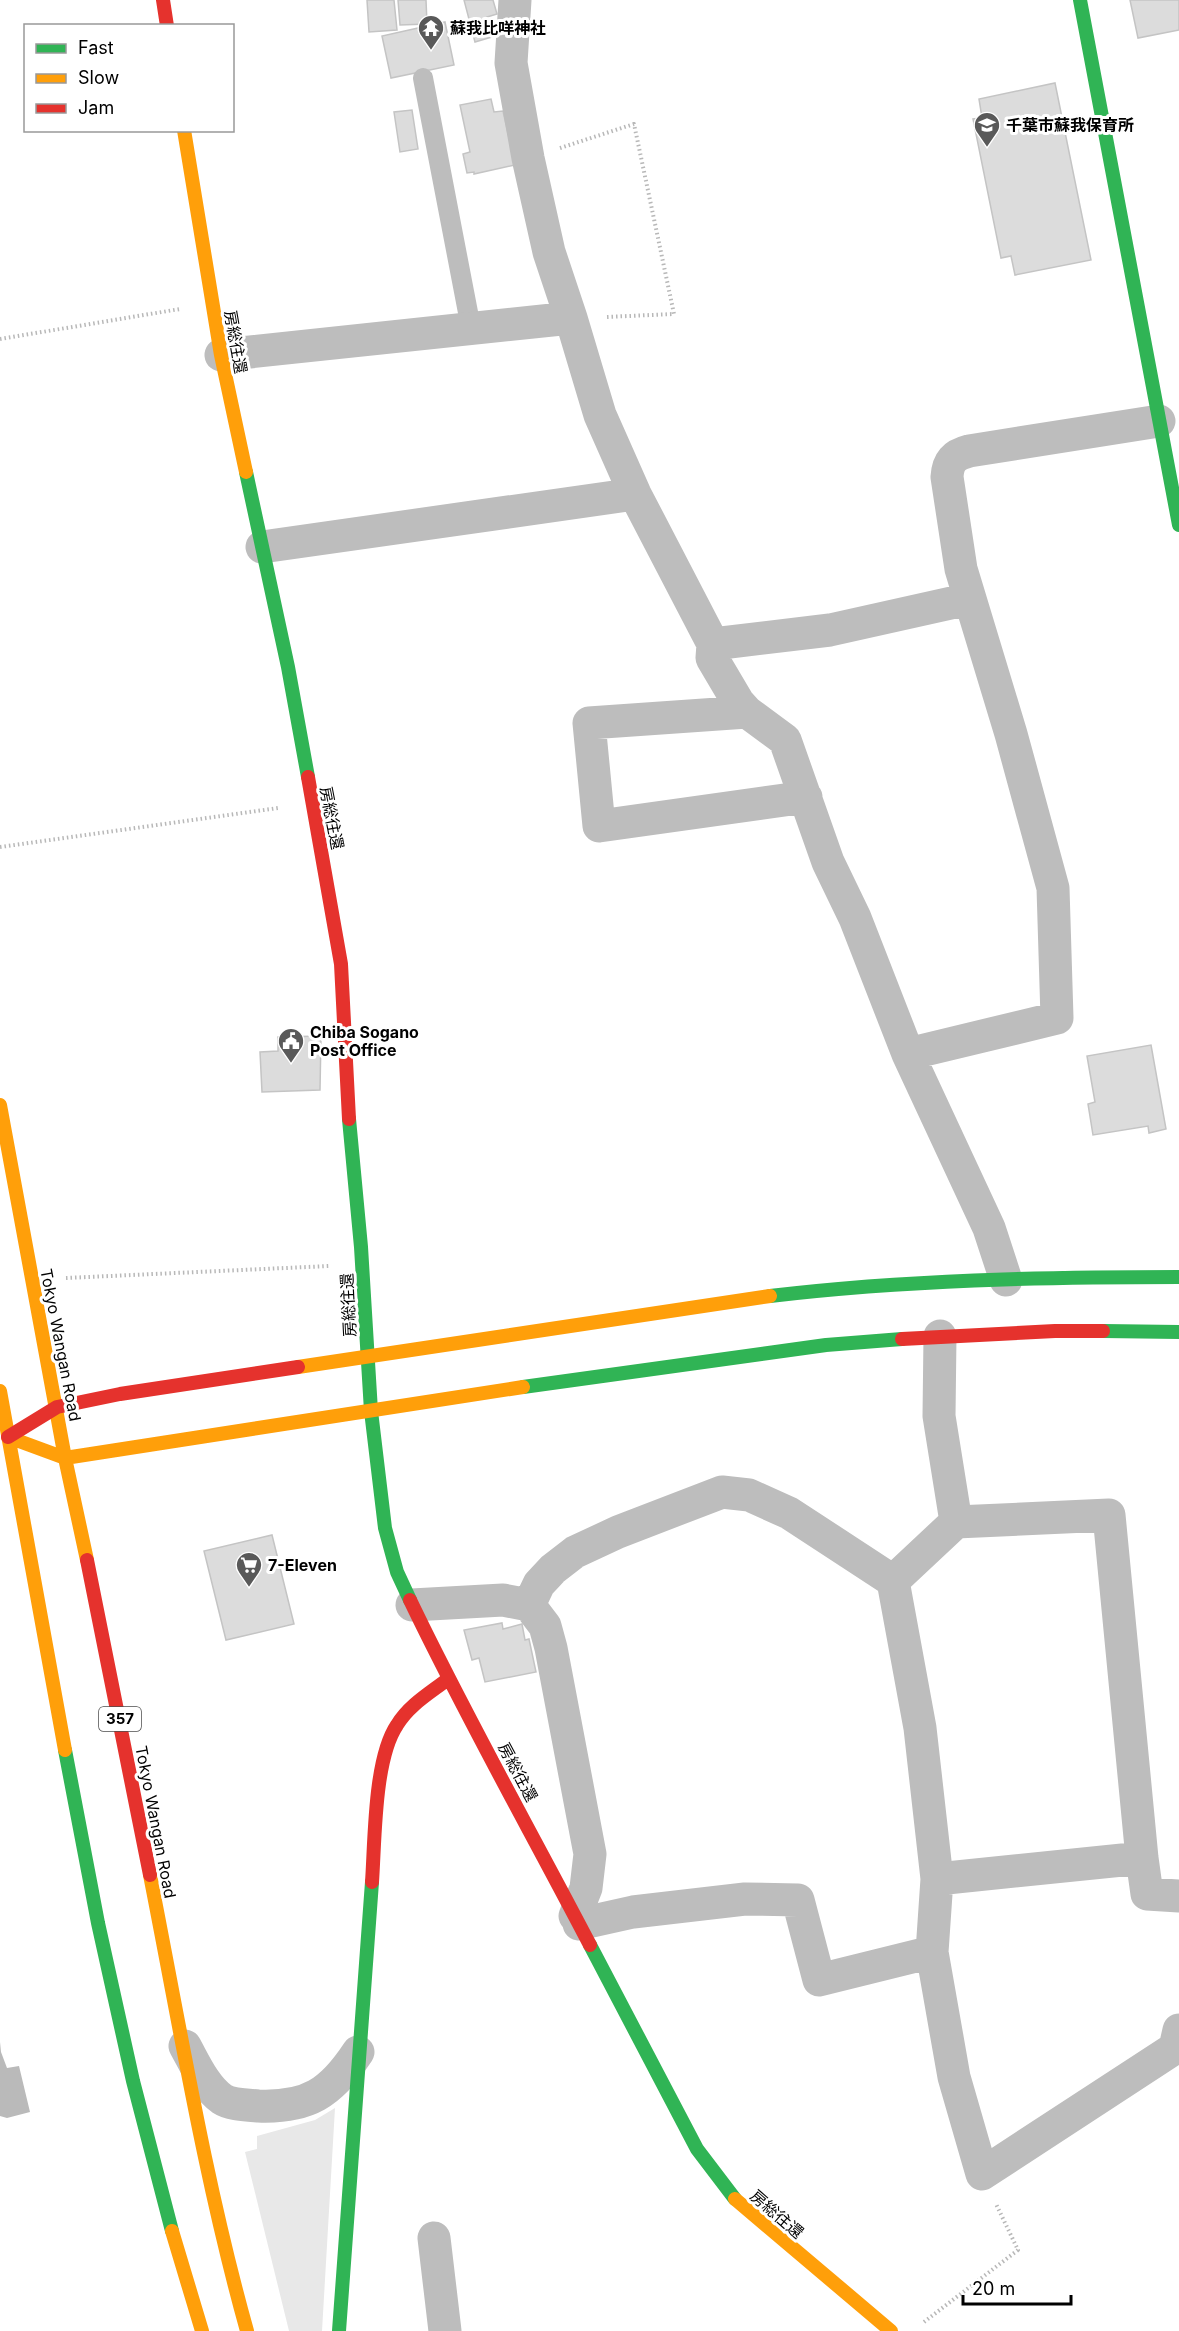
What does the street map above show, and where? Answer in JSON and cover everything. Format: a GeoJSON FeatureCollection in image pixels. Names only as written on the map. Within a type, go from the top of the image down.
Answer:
{"type":"FeatureCollection","features":[{"type":"Feature","properties":{"kind":"main road"},"geometry":{"type":"LineString","coordinates":[[163,0],[167,24]]}},
{"type":"Feature","properties":{"kind":"main road"},"geometry":{"type":"LineString","coordinates":[[1080,0],[1179,525]]}},
{"type":"Feature","properties":{"kind":"main road","name":"房総往還"},"geometry":{"type":"LineString","coordinates":[[184,132],[220,356],[288,667],[341,964],[346,1083],[362,1264],[371,1411],[382,1506],[390,1550],[397,1572],[448,1679],[697,2149],[739,2204],[891,2331]]}},
{"type":"Feature","properties":{"kind":"main road","name":"Tokyo Wangan Road"},"geometry":{"type":"LineString","coordinates":[[0,1104],[65,1458],[103,1633],[227,2259],[247,2331]]}},
{"type":"Feature","properties":{"kind":"main road"},"geometry":{"type":"LineString","coordinates":[[8,1437],[57,1407],[120,1394],[734,1300],[898,1283],[1051,1277],[1179,1277]]}},
{"type":"Feature","properties":{"kind":"main road"},"geometry":{"type":"LineString","coordinates":[[8,1437],[65,1458],[754,1353],[940,1336],[1055,1331],[1179,1332]]}},
{"type":"Feature","properties":{"kind":"main road"},"geometry":{"type":"LineString","coordinates":[[0,1391],[56,1703],[101,1934],[133,2081],[175,2242],[202,2331]]}},
{"type":"Feature","properties":{"kind":"main road"},"geometry":{"type":"LineString","coordinates":[[339,2331],[358,2052],[377,1816],[385,1747],[393,1728],[403,1715],[448,1679]]}},
{"type":"Feature","properties":{"kind":"street"},"geometry":{"type":"LineString","coordinates":[[515,0],[511,63],[528,158],[549,252],[572,318],[600,415],[635,494],[712,644],[712,658],[738,702],[747,712],[785,740],[828,862],[855,918],[908,1054],[989,1228],[1006,1280]]}},
{"type":"Feature","properties":{"kind":"street"},"geometry":{"type":"LineString","coordinates":[[220,356],[572,318]]}},
{"type":"Feature","properties":{"kind":"street"},"geometry":{"type":"LineString","coordinates":[[908,1054],[1057,1018],[1053,888],[1011,734],[961,569],[947,467],[952,459],[969,451],[1159,421]]}},
{"type":"Feature","properties":{"kind":"street"},"geometry":{"type":"LineString","coordinates":[[262,547],[635,494]]}},
{"type":"Feature","properties":{"kind":"street"},"geometry":{"type":"LineString","coordinates":[[712,644],[830,630],[969,599]]}},
{"type":"Feature","properties":{"kind":"street"},"geometry":{"type":"LineString","coordinates":[[747,712],[589,723],[599,826],[806,797]]}},
{"type":"Feature","properties":{"kind":"street"},"geometry":{"type":"LineString","coordinates":[[940,1336],[939,1416],[956,1522]]}},
{"type":"Feature","properties":{"kind":"street"},"geometry":{"type":"LineString","coordinates":[[528,1605],[539,1584],[553,1569],[575,1552],[618,1532],[722,1492],[749,1495],[789,1513],[893,1581],[920,1728],[937,1880],[932,1952],[954,2077],[982,2174],[1175,2048],[1179,2030]]}},
{"type":"Feature","properties":{"kind":"street"},"geometry":{"type":"LineString","coordinates":[[893,1581],[956,1522],[1109,1515],[1147,1894],[1178,1903]]}},
{"type":"Feature","properties":{"kind":"street"},"geometry":{"type":"LineString","coordinates":[[412,1605],[503,1600],[528,1605],[545,1626],[591,1854],[586,1888],[577,1920],[745,1899],[798,1900],[819,1980],[932,1952]]}},
{"type":"Feature","properties":{"kind":"street"},"geometry":{"type":"LineString","coordinates":[[937,1880],[1142,1858]]}},
{"type":"Feature","properties":{"kind":"street"},"geometry":{"type":"LineString","coordinates":[[184,2045],[203,2079],[223,2100],[254,2106],[273,2106],[313,2099],[332,2086],[358,2052]]}},
{"type":"Feature","properties":{"kind":"street"},"geometry":{"type":"LineString","coordinates":[[434,2238],[446,2331]]}},
{"type":"Feature","properties":{"kind":"lane"},"geometry":{"type":"LineString","coordinates":[[423,78],[471,328]]}},
{"type":"Feature","properties":{"kind":"path"},"geometry":{"type":"LineString","coordinates":[[528,158],[634,124],[674,314],[572,318]]}},
{"type":"Feature","properties":{"kind":"path"},"geometry":{"type":"LineString","coordinates":[[0,339],[212,303]]}},
{"type":"Feature","properties":{"kind":"path"},"geometry":{"type":"LineString","coordinates":[[0,847],[312,803]]}},
{"type":"Feature","properties":{"kind":"path"},"geometry":{"type":"LineString","coordinates":[[33,1280],[362,1264]]}},
{"type":"Feature","properties":{"kind":"path"},"geometry":{"type":"LineString","coordinates":[[921,2324],[1018,2250],[982,2174]]}},
{"type":"Feature","properties":{"kind":"shaded area"},"geometry":{"type":"Polygon","coordinates":[[[0,2042],[7,2068],[19,2066],[30,2112],[7,2118],[0,2116],[0,2042]]]}},
{"type":"Feature","properties":{"kind":"shaded area"},"geometry":{"type":"Polygon","coordinates":[[[335,2108],[322,2331],[289,2331],[245,2152],[257,2149],[257,2136],[315,2120],[335,2108]]]}},
{"type":"Feature","properties":{"kind":"building"},"geometry":{"type":"Polygon","coordinates":[[[367,0],[394,0],[397,30],[369,32],[367,0]]]}},
{"type":"Feature","properties":{"kind":"building"},"geometry":{"type":"Polygon","coordinates":[[[398,0],[426,0],[427,24],[400,25],[398,0]]]}},
{"type":"Feature","properties":{"kind":"building"},"geometry":{"type":"Polygon","coordinates":[[[464,0],[493,0],[497,14],[487,17],[492,37],[475,42],[464,0]]]}},
{"type":"Feature","properties":{"kind":"building"},"geometry":{"type":"Polygon","coordinates":[[[1130,0],[1179,0],[1179,30],[1138,38],[1130,0]]]}},
{"type":"Feature","properties":{"kind":"building"},"geometry":{"type":"Polygon","coordinates":[[[445,22],[454,65],[391,78],[382,36],[445,22]]]}},
{"type":"Feature","properties":{"kind":"building"},"geometry":{"type":"Polygon","coordinates":[[[1055,83],[1091,260],[1015,275],[1011,256],[1001,258],[973,119],[982,118],[979,99],[1055,83]]]}},
{"type":"Feature","properties":{"kind":"building"},"geometry":{"type":"Polygon","coordinates":[[[491,99],[494,112],[503,111],[515,165],[474,174],[474,172],[467,173],[463,154],[470,152],[460,105],[491,99]]]}},
{"type":"Feature","properties":{"kind":"building"},"geometry":{"type":"Polygon","coordinates":[[[412,110],[418,149],[400,152],[394,112],[412,110]]]}},
{"type":"Feature","properties":{"kind":"building"},"geometry":{"type":"Polygon","coordinates":[[[321,1036],[320,1090],[262,1092],[260,1052],[278,1051],[278,1037],[321,1036]]]}},
{"type":"Feature","properties":{"kind":"building"},"geometry":{"type":"Polygon","coordinates":[[[1151,1045],[1166,1129],[1149,1133],[1148,1126],[1093,1135],[1088,1104],[1095,1102],[1087,1056],[1151,1045]]]}},
{"type":"Feature","properties":{"kind":"building","name":"7-Eleven"},"geometry":{"type":"Polygon","coordinates":[[[272,1535],[294,1624],[226,1640],[204,1551],[272,1535]]]}},
{"type":"Feature","properties":{"kind":"building"},"geometry":{"type":"Polygon","coordinates":[[[502,1623],[503,1629],[522,1624],[525,1640],[529,1639],[536,1672],[485,1682],[479,1658],[472,1660],[464,1630],[502,1623]]]}},
{"type":"Feature","properties":{"kind":"traffic: fast"},"geometry":{"type":"LineString","coordinates":[[1080,0],[1179,525]]}},
{"type":"Feature","properties":{"kind":"traffic: fast"},"geometry":{"type":"LineString","coordinates":[[246,472],[288,667],[308,777]]}},
{"type":"Feature","properties":{"kind":"traffic: fast"},"geometry":{"type":"LineString","coordinates":[[349,1119],[361,1247],[371,1411],[385,1528],[397,1572],[410,1600]]}},
{"type":"Feature","properties":{"kind":"traffic: fast"},"geometry":{"type":"LineString","coordinates":[[770,1296],[872,1286],[974,1280],[1179,1277]]}},
{"type":"Feature","properties":{"kind":"traffic: fast"},"geometry":{"type":"LineString","coordinates":[[1103,1331],[1179,1332]]}},
{"type":"Feature","properties":{"kind":"traffic: fast"},"geometry":{"type":"LineString","coordinates":[[523,1387],[826,1345],[902,1339]]}},
{"type":"Feature","properties":{"kind":"traffic: fast"},"geometry":{"type":"LineString","coordinates":[[65,1750],[98,1923],[133,2081],[172,2231]]}},
{"type":"Feature","properties":{"kind":"traffic: fast"},"geometry":{"type":"LineString","coordinates":[[339,2331],[372,1882]]}},
{"type":"Feature","properties":{"kind":"traffic: fast"},"geometry":{"type":"LineString","coordinates":[[590,1945],[697,2149],[735,2199]]}},
{"type":"Feature","properties":{"kind":"traffic: slow"},"geometry":{"type":"LineString","coordinates":[[184,132],[221,355],[246,472]]}},
{"type":"Feature","properties":{"kind":"traffic: slow"},"geometry":{"type":"LineString","coordinates":[[0,1105],[65,1458],[87,1560]]}},
{"type":"Feature","properties":{"kind":"traffic: slow"},"geometry":{"type":"LineString","coordinates":[[298,1367],[770,1296]]}},
{"type":"Feature","properties":{"kind":"traffic: slow"},"geometry":{"type":"LineString","coordinates":[[8,1437],[65,1458],[523,1387]]}},
{"type":"Feature","properties":{"kind":"traffic: slow"},"geometry":{"type":"LineString","coordinates":[[0,1391],[65,1750]]}},
{"type":"Feature","properties":{"kind":"traffic: slow"},"geometry":{"type":"LineString","coordinates":[[150,1875],[218,2218],[247,2331]]}},
{"type":"Feature","properties":{"kind":"traffic: slow"},"geometry":{"type":"LineString","coordinates":[[735,2199],[891,2331]]}},
{"type":"Feature","properties":{"kind":"traffic: slow"},"geometry":{"type":"LineString","coordinates":[[172,2231],[202,2331]]}},
{"type":"Feature","properties":{"kind":"traffic: jam"},"geometry":{"type":"LineString","coordinates":[[163,0],[167,24]]}},
{"type":"Feature","properties":{"kind":"traffic: jam"},"geometry":{"type":"LineString","coordinates":[[308,777],[341,964],[349,1119]]}},
{"type":"Feature","properties":{"kind":"traffic: jam"},"geometry":{"type":"LineString","coordinates":[[902,1339],[1055,1331],[1103,1331]]}},
{"type":"Feature","properties":{"kind":"traffic: jam"},"geometry":{"type":"LineString","coordinates":[[8,1437],[57,1407],[120,1394],[298,1367]]}},
{"type":"Feature","properties":{"kind":"traffic: jam"},"geometry":{"type":"LineString","coordinates":[[87,1560],[150,1875]]}},
{"type":"Feature","properties":{"kind":"traffic: jam"},"geometry":{"type":"LineString","coordinates":[[410,1600],[590,1945]]}},
{"type":"Feature","properties":{"kind":"traffic: jam"},"geometry":{"type":"LineString","coordinates":[[372,1882],[377,1801],[389,1740],[408,1711],[448,1679]]}},
{"type":"Feature","properties":{"kind":"place","name":"蘇我比咩神社"},"geometry":{"type":"Point","coordinates":[431,51]}},
{"type":"Feature","properties":{"kind":"place","name":"千葉市蘇我保育所"},"geometry":{"type":"Point","coordinates":[987,148]}},
{"type":"Feature","properties":{"kind":"place","name":"Chiba Sogano Post Office"},"geometry":{"type":"Point","coordinates":[291,1064]}},
{"type":"Feature","properties":{"kind":"place","name":"7-Eleven"},"geometry":{"type":"Point","coordinates":[249,1588]}}]}
